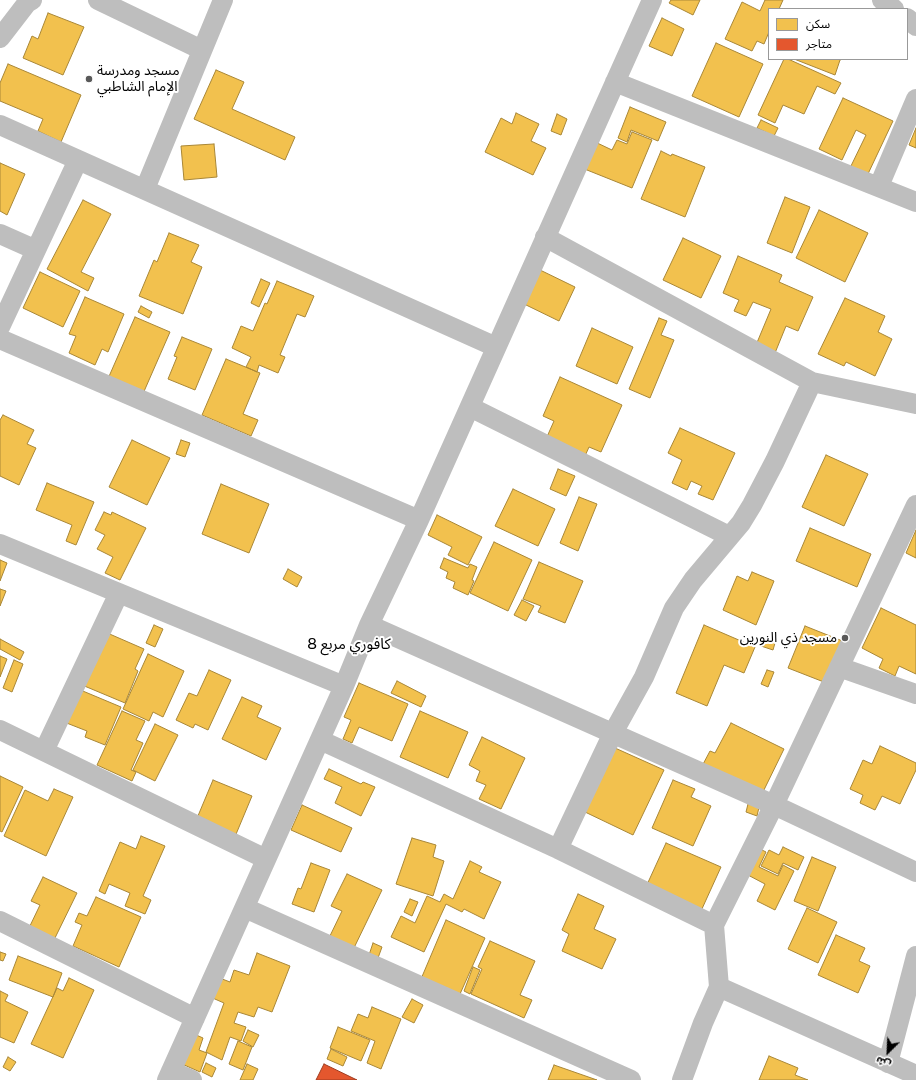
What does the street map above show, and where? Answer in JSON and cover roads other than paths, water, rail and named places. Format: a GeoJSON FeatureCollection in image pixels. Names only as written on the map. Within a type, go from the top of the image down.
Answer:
{"type":"FeatureCollection","features":[{"type":"Feature","properties":{"kind":"street"},"geometry":{"type":"LineString","coordinates":[[0,38],[27,3],[32,0]]}},
{"type":"Feature","properties":{"kind":"street"},"geometry":{"type":"LineString","coordinates":[[98,0],[202,50]]}},
{"type":"Feature","properties":{"kind":"street"},"geometry":{"type":"LineString","coordinates":[[144,190],[223,0]]}},
{"type":"Feature","properties":{"kind":"street"},"geometry":{"type":"LineString","coordinates":[[192,1080],[169,1076],[370,625],[470,407],[652,0]]}},
{"type":"Feature","properties":{"kind":"street"},"geometry":{"type":"LineString","coordinates":[[882,0],[893,8]]}},
{"type":"Feature","properties":{"kind":"street"},"geometry":{"type":"LineString","coordinates":[[908,19],[916,26]]}},
{"type":"Feature","properties":{"kind":"street"},"geometry":{"type":"LineString","coordinates":[[615,82],[916,202]]}},
{"type":"Feature","properties":{"kind":"street"},"geometry":{"type":"LineString","coordinates":[[879,186],[916,99]]}},
{"type":"Feature","properties":{"kind":"street"},"geometry":{"type":"LineString","coordinates":[[0,125],[496,347]]}},
{"type":"Feature","properties":{"kind":"street"},"geometry":{"type":"LineString","coordinates":[[0,327],[78,160]]}},
{"type":"Feature","properties":{"kind":"street"},"geometry":{"type":"LineString","coordinates":[[0,234],[36,250]]}},
{"type":"Feature","properties":{"kind":"street"},"geometry":{"type":"LineString","coordinates":[[546,237],[812,382],[916,404]]}},
{"type":"Feature","properties":{"kind":"street"},"geometry":{"type":"LineString","coordinates":[[0,339],[419,520]]}},
{"type":"Feature","properties":{"kind":"street"},"geometry":{"type":"LineString","coordinates":[[558,849],[613,733],[644,677],[674,608],[693,580],[741,523],[752,505],[775,461],[812,382]]}},
{"type":"Feature","properties":{"kind":"street"},"geometry":{"type":"LineString","coordinates":[[470,407],[729,536]]}},
{"type":"Feature","properties":{"kind":"street"},"geometry":{"type":"LineString","coordinates":[[682,1080],[703,1023],[719,987],[714,925],[774,805],[916,505]]}},
{"type":"Feature","properties":{"kind":"street"},"geometry":{"type":"LineString","coordinates":[[0,544],[344,686]]}},
{"type":"Feature","properties":{"kind":"street"},"geometry":{"type":"LineString","coordinates":[[44,751],[119,593]]}},
{"type":"Feature","properties":{"kind":"street"},"geometry":{"type":"LineString","coordinates":[[370,625],[774,805],[916,872]]}},
{"type":"Feature","properties":{"kind":"street"},"geometry":{"type":"LineString","coordinates":[[839,667],[916,694]]}},
{"type":"Feature","properties":{"kind":"street"},"geometry":{"type":"LineString","coordinates":[[0,730],[266,859]]}},
{"type":"Feature","properties":{"kind":"street"},"geometry":{"type":"LineString","coordinates":[[320,740],[558,849],[714,925]]}},
{"type":"Feature","properties":{"kind":"street"},"geometry":{"type":"LineString","coordinates":[[245,908],[631,1080]]}},
{"type":"Feature","properties":{"kind":"street"},"geometry":{"type":"LineString","coordinates":[[0,921],[195,1018]]}},
{"type":"Feature","properties":{"kind":"street"},"geometry":{"type":"LineString","coordinates":[[888,1063],[916,956]]}},
{"type":"Feature","properties":{"kind":"street"},"geometry":{"type":"LineString","coordinates":[[719,987],[916,1075]]}},
{"type":"Feature","properties":{"kind":"place","name":"مسجد ومدرسة الإمام الشاطبي"},"geometry":{"type":"Point","coordinates":[89,79]}},
{"type":"Feature","properties":{"kind":"place","name":"مسجد ذي النورين"},"geometry":{"type":"Point","coordinates":[845,638]}},
{"type":"Feature","properties":{"kind":"district","name":"كافوري مربع 8"},"geometry":{"type":"Point","coordinates":[349,644]}}]}
